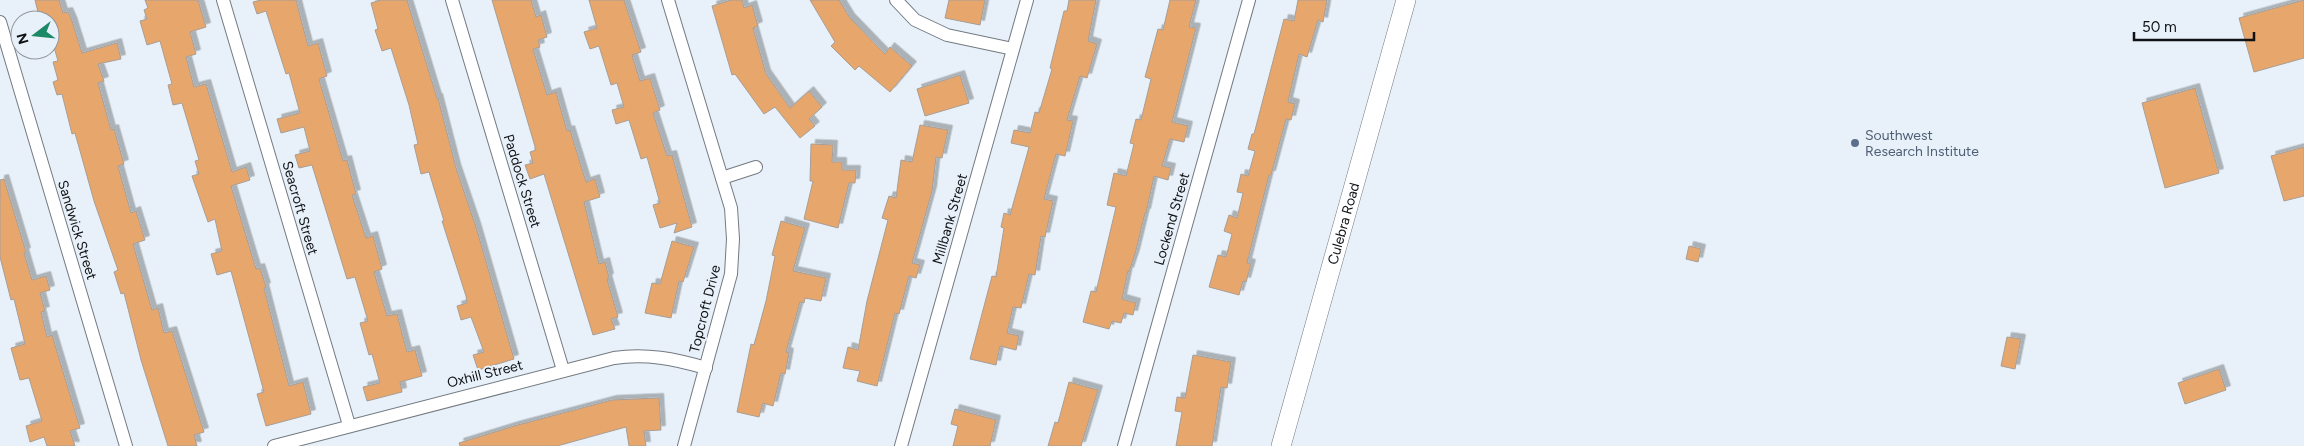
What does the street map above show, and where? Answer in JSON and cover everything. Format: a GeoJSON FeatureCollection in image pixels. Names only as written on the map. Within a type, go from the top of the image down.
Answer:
{"type":"FeatureCollection","features":[{"type":"Feature","properties":{"kind":"main road","name":"Culebra Road"},"geometry":{"type":"LineString","coordinates":[[1281,446],[1406,0]]}},
{"type":"Feature","properties":{"kind":"street","name":"Seacroft Street"},"geometry":{"type":"LineString","coordinates":[[223,0],[349,425]]}},
{"type":"Feature","properties":{"kind":"street","name":"Paddock Street"},"geometry":{"type":"LineString","coordinates":[[452,0],[563,370]]}},
{"type":"Feature","properties":{"kind":"street","name":"Topcroft Drive"},"geometry":{"type":"LineString","coordinates":[[668,0],[731,208],[733,239],[732,274],[684,446]]}},
{"type":"Feature","properties":{"kind":"street"},"geometry":{"type":"LineString","coordinates":[[896,0],[915,20],[947,35],[1013,49]]}},
{"type":"Feature","properties":{"kind":"street","name":"Millbank Street"},"geometry":{"type":"LineString","coordinates":[[901,446],[1028,0]]}},
{"type":"Feature","properties":{"kind":"street","name":"Lockend Street"},"geometry":{"type":"LineString","coordinates":[[1124,446],[1248,0]]}},
{"type":"Feature","properties":{"kind":"street","name":"Sandwick Street"},"geometry":{"type":"LineString","coordinates":[[0,22],[126,446]]}},
{"type":"Feature","properties":{"kind":"street"},"geometry":{"type":"LineString","coordinates":[[722,178],[756,167]]}},
{"type":"Feature","properties":{"kind":"street","name":"Oxhill Street"},"geometry":{"type":"LineString","coordinates":[[274,446],[349,425],[614,358],[635,356],[679,360],[706,368]]}},
{"type":"Feature","properties":{"kind":"building"},"geometry":{"type":"Polygon","coordinates":[[[35,0],[59,0],[63,13],[68,12],[72,21],[82,53],[117,43],[121,59],[98,64],[104,81],[98,83],[111,130],[114,129],[124,164],[118,166],[131,213],[136,211],[145,240],[133,244],[152,310],[158,308],[164,333],[172,331],[204,432],[194,435],[197,446],[168,446],[141,360],[124,293],[121,294],[114,272],[118,270],[94,201],[75,133],[72,134],[62,94],[57,95],[53,82],[58,80],[53,62],[60,60],[60,10],[38,10],[35,0]]]}},
{"type":"Feature","properties":{"kind":"building"},"geometry":{"type":"Polygon","coordinates":[[[145,0],[198,0],[206,27],[190,32],[196,54],[186,57],[194,87],[206,84],[232,172],[246,167],[250,180],[231,186],[256,269],[260,268],[266,287],[264,288],[289,386],[303,382],[311,414],[266,426],[257,394],[264,392],[231,271],[217,275],[211,254],[222,251],[215,219],[208,222],[192,176],[199,174],[195,161],[199,160],[182,103],[173,105],[168,85],[172,84],[160,41],[147,45],[140,21],[147,19],[144,10],[148,8],[145,0]]]}},
{"type":"Feature","properties":{"kind":"building"},"geometry":{"type":"Polygon","coordinates":[[[261,0],[296,0],[308,46],[318,43],[327,76],[319,79],[343,161],[347,160],[356,194],[352,195],[366,238],[373,236],[382,269],[374,272],[387,316],[397,314],[407,352],[415,350],[422,376],[400,382],[402,392],[367,401],[363,387],[380,383],[372,354],[369,355],[360,323],[368,321],[355,277],[347,279],[312,165],[299,168],[295,155],[310,151],[304,127],[281,133],[277,119],[300,113],[289,73],[286,74],[266,11],[257,14],[253,2],[261,0]]]}},
{"type":"Feature","properties":{"kind":"building"},"geometry":{"type":"Polygon","coordinates":[[[381,0],[407,0],[438,98],[456,168],[476,227],[514,359],[478,370],[473,355],[484,352],[471,317],[461,320],[457,306],[467,303],[466,296],[442,221],[444,221],[429,172],[421,174],[414,145],[418,144],[409,105],[391,48],[382,51],[375,30],[378,29],[371,3],[381,0]]]}},
{"type":"Feature","properties":{"kind":"building"},"geometry":{"type":"Polygon","coordinates":[[[492,0],[531,0],[536,17],[541,15],[547,37],[538,40],[540,47],[533,49],[547,95],[556,92],[567,131],[570,130],[586,182],[595,179],[600,197],[584,202],[599,264],[605,262],[609,278],[607,279],[618,317],[611,319],[615,329],[593,335],[544,174],[530,179],[525,165],[533,163],[530,152],[536,150],[492,0]]]}},
{"type":"Feature","properties":{"kind":"building"},"geometry":{"type":"Polygon","coordinates":[[[589,0],[624,0],[641,52],[632,55],[640,81],[650,78],[660,110],[653,113],[667,156],[672,155],[692,227],[674,233],[677,223],[660,228],[653,205],[660,203],[647,157],[641,159],[629,120],[616,124],[612,110],[624,107],[617,83],[611,85],[599,46],[590,49],[584,32],[597,28],[589,0]]]}},
{"type":"Feature","properties":{"kind":"building"},"geometry":{"type":"Polygon","coordinates":[[[731,0],[742,0],[744,8],[752,5],[758,26],[753,28],[766,74],[790,108],[809,91],[822,107],[809,119],[815,126],[800,138],[775,107],[764,114],[735,74],[732,75],[712,6],[731,0]]]}},
{"type":"Feature","properties":{"kind":"building"},"geometry":{"type":"Polygon","coordinates":[[[810,0],[839,0],[850,18],[885,54],[890,47],[912,66],[890,92],[859,66],[855,70],[831,46],[835,42],[810,0]]]}},
{"type":"Feature","properties":{"kind":"building"},"geometry":{"type":"Polygon","coordinates":[[[949,0],[985,0],[980,25],[945,18],[949,0]]]}},
{"type":"Feature","properties":{"kind":"building"},"geometry":{"type":"Polygon","coordinates":[[[1069,0],[1096,0],[1088,41],[1097,44],[1087,78],[1080,76],[1067,120],[1073,121],[1065,156],[1056,154],[1044,199],[1053,201],[1045,237],[1041,236],[1035,275],[1029,274],[1021,308],[1013,307],[1007,333],[1019,336],[1016,350],[1000,346],[996,365],[970,359],[992,276],[996,277],[1004,228],[1001,227],[1004,213],[1010,215],[1029,147],[1011,143],[1014,130],[1030,133],[1035,112],[1039,113],[1052,69],[1050,68],[1064,11],[1067,11],[1069,0]]]}},
{"type":"Feature","properties":{"kind":"building"},"geometry":{"type":"Polygon","coordinates":[[[1170,0],[1196,0],[1189,27],[1196,28],[1172,122],[1188,126],[1184,142],[1170,139],[1162,166],[1171,168],[1168,180],[1154,176],[1146,213],[1135,254],[1128,271],[1122,299],[1136,303],[1133,315],[1124,313],[1121,323],[1112,321],[1109,329],[1083,322],[1091,291],[1096,292],[1116,207],[1107,205],[1114,173],[1126,176],[1134,144],[1130,143],[1136,119],[1141,120],[1151,79],[1145,77],[1158,29],[1163,30],[1170,0]]]}},
{"type":"Feature","properties":{"kind":"building"},"geometry":{"type":"Polygon","coordinates":[[[1298,0],[1327,0],[1323,22],[1318,20],[1307,57],[1299,54],[1288,102],[1295,104],[1291,120],[1286,119],[1271,175],[1269,175],[1247,263],[1251,264],[1246,282],[1243,281],[1239,295],[1209,287],[1218,255],[1226,257],[1232,234],[1224,231],[1229,215],[1237,218],[1243,193],[1237,192],[1241,174],[1248,176],[1255,151],[1248,149],[1252,134],[1254,134],[1284,19],[1294,21],[1298,0]]]}},
{"type":"Feature","properties":{"kind":"building"},"geometry":{"type":"Polygon","coordinates":[[[2304,0],[2304,58],[2254,72],[2239,18],[2304,0]]]}},
{"type":"Feature","properties":{"kind":"building"},"geometry":{"type":"Polygon","coordinates":[[[960,75],[969,103],[925,116],[917,89],[960,75]]]}},
{"type":"Feature","properties":{"kind":"building"},"geometry":{"type":"Polygon","coordinates":[[[2195,88],[2219,173],[2165,188],[2142,103],[2195,88]]]}},
{"type":"Feature","properties":{"kind":"building"},"geometry":{"type":"Polygon","coordinates":[[[920,125],[948,130],[942,158],[936,157],[932,191],[912,263],[920,265],[916,278],[909,276],[899,314],[895,313],[877,386],[857,381],[860,371],[843,368],[848,347],[858,350],[867,301],[888,220],[882,218],[889,196],[896,198],[901,160],[912,162],[920,125]]]}},
{"type":"Feature","properties":{"kind":"building"},"geometry":{"type":"Polygon","coordinates":[[[811,144],[833,145],[832,162],[842,162],[842,170],[856,170],[855,183],[849,183],[838,228],[804,219],[813,181],[810,181],[811,144]]]}},
{"type":"Feature","properties":{"kind":"building"},"geometry":{"type":"Polygon","coordinates":[[[2304,147],[2304,196],[2284,201],[2271,156],[2304,147]]]}},
{"type":"Feature","properties":{"kind":"building"},"geometry":{"type":"Polygon","coordinates":[[[4,179],[26,252],[24,253],[32,280],[46,276],[50,290],[40,293],[45,311],[41,312],[47,337],[52,335],[80,428],[70,431],[75,446],[47,446],[44,437],[30,442],[26,426],[42,421],[29,378],[20,380],[11,348],[25,344],[14,299],[11,300],[0,257],[0,180],[4,179]]]}},
{"type":"Feature","properties":{"kind":"building"},"geometry":{"type":"Polygon","coordinates":[[[781,221],[805,228],[793,271],[826,278],[821,301],[805,298],[804,303],[800,302],[786,352],[789,353],[785,374],[781,373],[773,406],[763,403],[759,417],[737,412],[751,344],[754,345],[766,301],[775,256],[772,255],[781,221]]]}},
{"type":"Feature","properties":{"kind":"building"},"geometry":{"type":"Polygon","coordinates":[[[672,241],[694,247],[683,282],[679,281],[671,318],[645,313],[652,283],[660,284],[672,241]]]}},
{"type":"Feature","properties":{"kind":"building"},"geometry":{"type":"Polygon","coordinates":[[[1689,246],[1701,249],[1698,262],[1686,259],[1689,246]]]}},
{"type":"Feature","properties":{"kind":"building"},"geometry":{"type":"Polygon","coordinates":[[[2007,337],[2021,339],[2015,369],[2001,366],[2007,337]]]}},
{"type":"Feature","properties":{"kind":"building"},"geometry":{"type":"Polygon","coordinates":[[[1193,355],[1231,362],[1227,388],[1221,387],[1212,446],[1176,446],[1182,412],[1175,411],[1177,397],[1185,398],[1193,355]]]}},
{"type":"Feature","properties":{"kind":"building"},"geometry":{"type":"Polygon","coordinates":[[[2219,369],[2226,390],[2185,404],[2178,383],[2219,369]]]}},
{"type":"Feature","properties":{"kind":"building"},"geometry":{"type":"Polygon","coordinates":[[[1069,382],[1098,390],[1081,446],[1048,446],[1055,422],[1058,423],[1069,382]]]}},
{"type":"Feature","properties":{"kind":"building"},"geometry":{"type":"Polygon","coordinates":[[[659,398],[661,430],[644,431],[646,446],[629,446],[626,427],[557,446],[460,446],[459,443],[612,400],[659,398]]]}},
{"type":"Feature","properties":{"kind":"building"},"geometry":{"type":"Polygon","coordinates":[[[955,409],[996,420],[990,446],[953,446],[958,426],[951,424],[955,409]]]}},
{"type":"Feature","properties":{"kind":"place","name":"Southwest Research Institute"},"geometry":{"type":"Point","coordinates":[1855,143]}}]}
